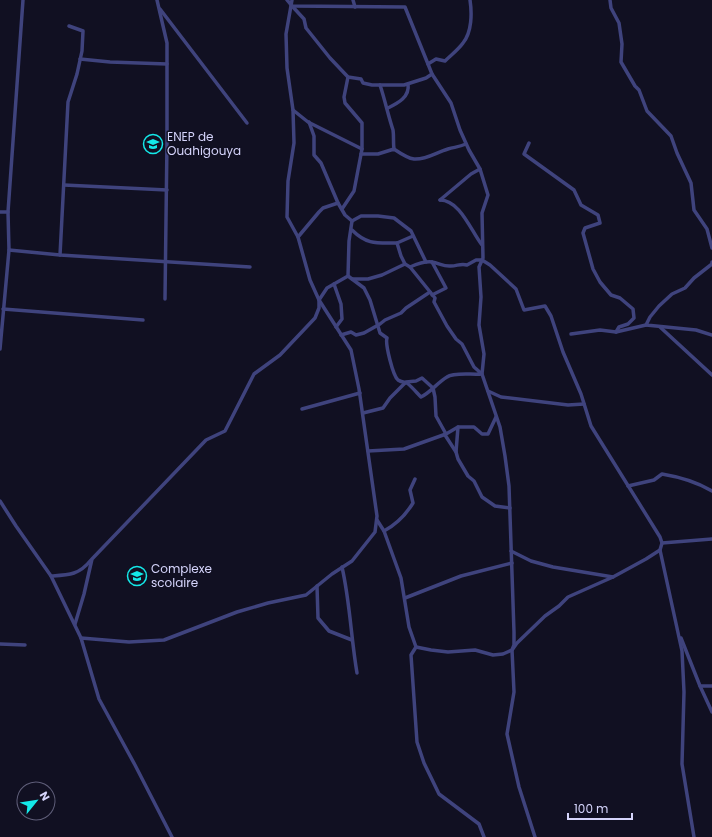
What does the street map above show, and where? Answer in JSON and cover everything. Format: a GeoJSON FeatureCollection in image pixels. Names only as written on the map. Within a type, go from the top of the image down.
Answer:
{"type":"FeatureCollection","features":[{"type":"Feature","properties":{"kind":"street"},"geometry":{"type":"LineString","coordinates":[[0,349],[9,250],[8,212],[23,0]]}},
{"type":"Feature","properties":{"kind":"street"},"geometry":{"type":"LineString","coordinates":[[157,0],[167,43],[165,299]]}},
{"type":"Feature","properties":{"kind":"street"},"geometry":{"type":"LineString","coordinates":[[287,0],[304,20],[306,28],[330,58],[348,77],[361,79],[363,83],[372,85],[400,86],[426,78],[432,74]]}},
{"type":"Feature","properties":{"kind":"street"},"geometry":{"type":"LineString","coordinates":[[81,638],[129,642],[164,640],[237,612],[268,603],[306,595],[332,574],[352,562],[375,532],[377,519],[360,393],[351,350],[319,300],[310,280],[298,237],[287,217],[288,181],[294,143],[293,110],[287,68],[286,34],[292,0]]}},
{"type":"Feature","properties":{"kind":"street"},"geometry":{"type":"LineString","coordinates":[[316,0],[317,6]]}},
{"type":"Feature","properties":{"kind":"street"},"geometry":{"type":"LineString","coordinates":[[353,0],[355,7]]}},
{"type":"Feature","properties":{"kind":"street"},"geometry":{"type":"LineString","coordinates":[[428,64],[436,59],[445,61],[464,42],[469,30],[472,14],[470,0]]}},
{"type":"Feature","properties":{"kind":"street"},"geometry":{"type":"LineString","coordinates":[[610,0],[611,8],[618,23],[622,44],[621,62],[635,86],[639,90],[647,111],[671,136],[691,183],[694,210],[707,229],[712,246]]}},
{"type":"Feature","properties":{"kind":"street"},"geometry":{"type":"LineString","coordinates":[[292,6],[405,7],[432,74],[451,103],[466,144],[480,169],[488,196],[482,213],[483,258],[479,267],[481,297],[479,325],[484,354],[482,374],[500,428],[509,486],[514,632],[512,650],[514,692],[507,734],[519,787],[535,837]]}},
{"type":"Feature","properties":{"kind":"street"},"geometry":{"type":"LineString","coordinates":[[158,7],[247,123]]}},
{"type":"Feature","properties":{"kind":"street"},"geometry":{"type":"LineString","coordinates":[[60,255],[68,102],[77,74],[82,51],[83,31],[70,26]]}},
{"type":"Feature","properties":{"kind":"street"},"geometry":{"type":"LineString","coordinates":[[80,59],[110,62],[167,64]]}},
{"type":"Feature","properties":{"kind":"street"},"geometry":{"type":"LineString","coordinates":[[342,209],[354,191],[362,149],[362,123],[345,103],[344,97],[348,77]]}},
{"type":"Feature","properties":{"kind":"street"},"geometry":{"type":"LineString","coordinates":[[388,108],[407,96],[409,89],[408,84]]}},
{"type":"Feature","properties":{"kind":"street"},"geometry":{"type":"LineString","coordinates":[[380,85],[388,108],[388,116],[393,132],[392,139],[394,149],[409,158],[416,159],[437,154],[466,144]]}},
{"type":"Feature","properties":{"kind":"street"},"geometry":{"type":"LineString","coordinates":[[293,110],[308,122],[362,149]]}},
{"type":"Feature","properties":{"kind":"street"},"geometry":{"type":"LineString","coordinates":[[308,122],[314,136],[314,155],[321,163],[338,203],[345,215],[352,221],[352,230],[349,241],[350,278]]}},
{"type":"Feature","properties":{"kind":"street"},"geometry":{"type":"LineString","coordinates":[[529,143],[524,154],[574,190],[581,205],[598,215],[600,223],[585,228],[584,233],[593,269],[600,282],[610,295],[620,298],[633,309],[634,318],[628,324],[619,327],[616,332]]}},
{"type":"Feature","properties":{"kind":"street"},"geometry":{"type":"LineString","coordinates":[[361,154],[378,154],[394,149]]}},
{"type":"Feature","properties":{"kind":"street"},"geometry":{"type":"LineString","coordinates":[[480,169],[471,174],[440,200],[446,200],[460,210],[483,245]]}},
{"type":"Feature","properties":{"kind":"street"},"geometry":{"type":"LineString","coordinates":[[64,185],[167,190]]}},
{"type":"Feature","properties":{"kind":"street"},"geometry":{"type":"LineString","coordinates":[[298,237],[323,208],[338,203]]}},
{"type":"Feature","properties":{"kind":"street"},"geometry":{"type":"LineString","coordinates":[[0,212],[8,212]]}},
{"type":"Feature","properties":{"kind":"street"},"geometry":{"type":"LineString","coordinates":[[352,221],[361,216],[394,218],[411,231],[426,262]]}},
{"type":"Feature","properties":{"kind":"street"},"geometry":{"type":"LineString","coordinates":[[352,230],[360,238],[378,243],[397,243],[413,236]]}},
{"type":"Feature","properties":{"kind":"street"},"geometry":{"type":"LineString","coordinates":[[397,243],[405,264],[410,267],[431,293],[441,316],[456,339],[462,344],[474,366],[482,374]]}},
{"type":"Feature","properties":{"kind":"street"},"geometry":{"type":"LineString","coordinates":[[9,250],[60,255],[250,267]]}},
{"type":"Feature","properties":{"kind":"street"},"geometry":{"type":"LineString","coordinates":[[410,267],[426,262],[432,262],[443,266],[462,264],[467,265],[476,260],[482,260],[490,265],[516,289],[524,310],[545,306],[551,316],[558,341],[581,394],[591,426],[660,537],[662,543],[660,550],[682,651],[684,692],[682,764],[694,837]]}},
{"type":"Feature","properties":{"kind":"street"},"geometry":{"type":"LineString","coordinates":[[341,335],[351,332],[356,334],[364,334],[386,320],[401,314],[406,308],[431,293],[446,288],[432,262]]}},
{"type":"Feature","properties":{"kind":"street"},"geometry":{"type":"LineString","coordinates":[[51,576],[76,573],[85,568],[206,440],[225,431],[254,374],[280,355],[315,318],[319,308],[319,300],[328,288],[350,278],[368,279],[382,276],[405,264]]}},
{"type":"Feature","properties":{"kind":"street"},"geometry":{"type":"LineString","coordinates":[[646,325],[650,317],[659,306],[672,294],[685,288],[694,278],[712,264]]}},
{"type":"Feature","properties":{"kind":"street"},"geometry":{"type":"LineString","coordinates":[[350,278],[364,288],[370,300],[380,333],[386,338],[387,352],[393,366],[395,377],[399,381],[406,382],[416,381],[422,378],[433,388],[436,416],[468,476],[474,482],[482,497],[495,506],[510,508]]}},
{"type":"Feature","properties":{"kind":"street"},"geometry":{"type":"LineString","coordinates":[[334,284],[341,304],[342,319],[336,327]]}},
{"type":"Feature","properties":{"kind":"street"},"geometry":{"type":"LineString","coordinates":[[3,309],[143,320]]}},
{"type":"Feature","properties":{"kind":"street"},"geometry":{"type":"LineString","coordinates":[[571,334],[600,330],[616,332],[646,325],[696,330],[712,335]]}},
{"type":"Feature","properties":{"kind":"street"},"geometry":{"type":"LineString","coordinates":[[660,327],[712,375]]}},
{"type":"Feature","properties":{"kind":"street"},"geometry":{"type":"LineString","coordinates":[[406,382],[421,397],[448,376],[461,374],[482,374]]}},
{"type":"Feature","properties":{"kind":"street"},"geometry":{"type":"LineString","coordinates":[[363,413],[383,408],[390,398],[406,382]]}},
{"type":"Feature","properties":{"kind":"street"},"geometry":{"type":"LineString","coordinates":[[488,391],[501,397],[568,405],[584,404]]}},
{"type":"Feature","properties":{"kind":"street"},"geometry":{"type":"LineString","coordinates":[[302,408],[360,393]]}},
{"type":"Feature","properties":{"kind":"street"},"geometry":{"type":"LineString","coordinates":[[368,451],[404,449],[458,428],[474,426],[482,434],[488,434],[496,416]]}},
{"type":"Feature","properties":{"kind":"street"},"geometry":{"type":"LineString","coordinates":[[456,452],[458,428]]}},
{"type":"Feature","properties":{"kind":"street"},"geometry":{"type":"LineString","coordinates":[[628,486],[654,480],[662,474],[701,484],[712,491]]}},
{"type":"Feature","properties":{"kind":"street"},"geometry":{"type":"LineString","coordinates":[[384,531],[406,515],[414,503],[410,490],[415,479]]}},
{"type":"Feature","properties":{"kind":"street"},"geometry":{"type":"LineString","coordinates":[[0,500],[16,526],[51,576],[81,638],[99,699],[172,837]]}},
{"type":"Feature","properties":{"kind":"street"},"geometry":{"type":"LineString","coordinates":[[377,519],[384,531],[401,578],[410,627],[416,647],[411,655],[417,742],[440,794],[479,824],[484,837]]}},
{"type":"Feature","properties":{"kind":"street"},"geometry":{"type":"LineString","coordinates":[[662,543],[712,539]]}},
{"type":"Feature","properties":{"kind":"street"},"geometry":{"type":"LineString","coordinates":[[416,647],[448,652],[475,650],[493,655],[503,654],[512,650],[517,643],[545,616],[559,606],[568,597],[613,577],[660,550]]}},
{"type":"Feature","properties":{"kind":"street"},"geometry":{"type":"LineString","coordinates":[[511,551],[538,563],[613,577]]}},
{"type":"Feature","properties":{"kind":"street"},"geometry":{"type":"LineString","coordinates":[[75,624],[92,559]]}},
{"type":"Feature","properties":{"kind":"street"},"geometry":{"type":"LineString","coordinates":[[405,598],[461,576],[512,563]]}},
{"type":"Feature","properties":{"kind":"street"},"geometry":{"type":"LineString","coordinates":[[342,567],[348,594],[356,673]]}},
{"type":"Feature","properties":{"kind":"street"},"geometry":{"type":"LineString","coordinates":[[317,586],[318,618],[329,631],[352,640]]}},
{"type":"Feature","properties":{"kind":"street"},"geometry":{"type":"LineString","coordinates":[[677,629],[712,712]]}},
{"type":"Feature","properties":{"kind":"street"},"geometry":{"type":"LineString","coordinates":[[0,644],[25,645]]}},
{"type":"Feature","properties":{"kind":"street"},"geometry":{"type":"LineString","coordinates":[[700,686],[712,686]]}},
{"type":"Feature","properties":{"kind":"place","name":"ENEP de Ouahigouya"},"geometry":{"type":"Point","coordinates":[153,144]}},
{"type":"Feature","properties":{"kind":"place","name":"Complexe scolaire"},"geometry":{"type":"Point","coordinates":[137,576]}}]}
